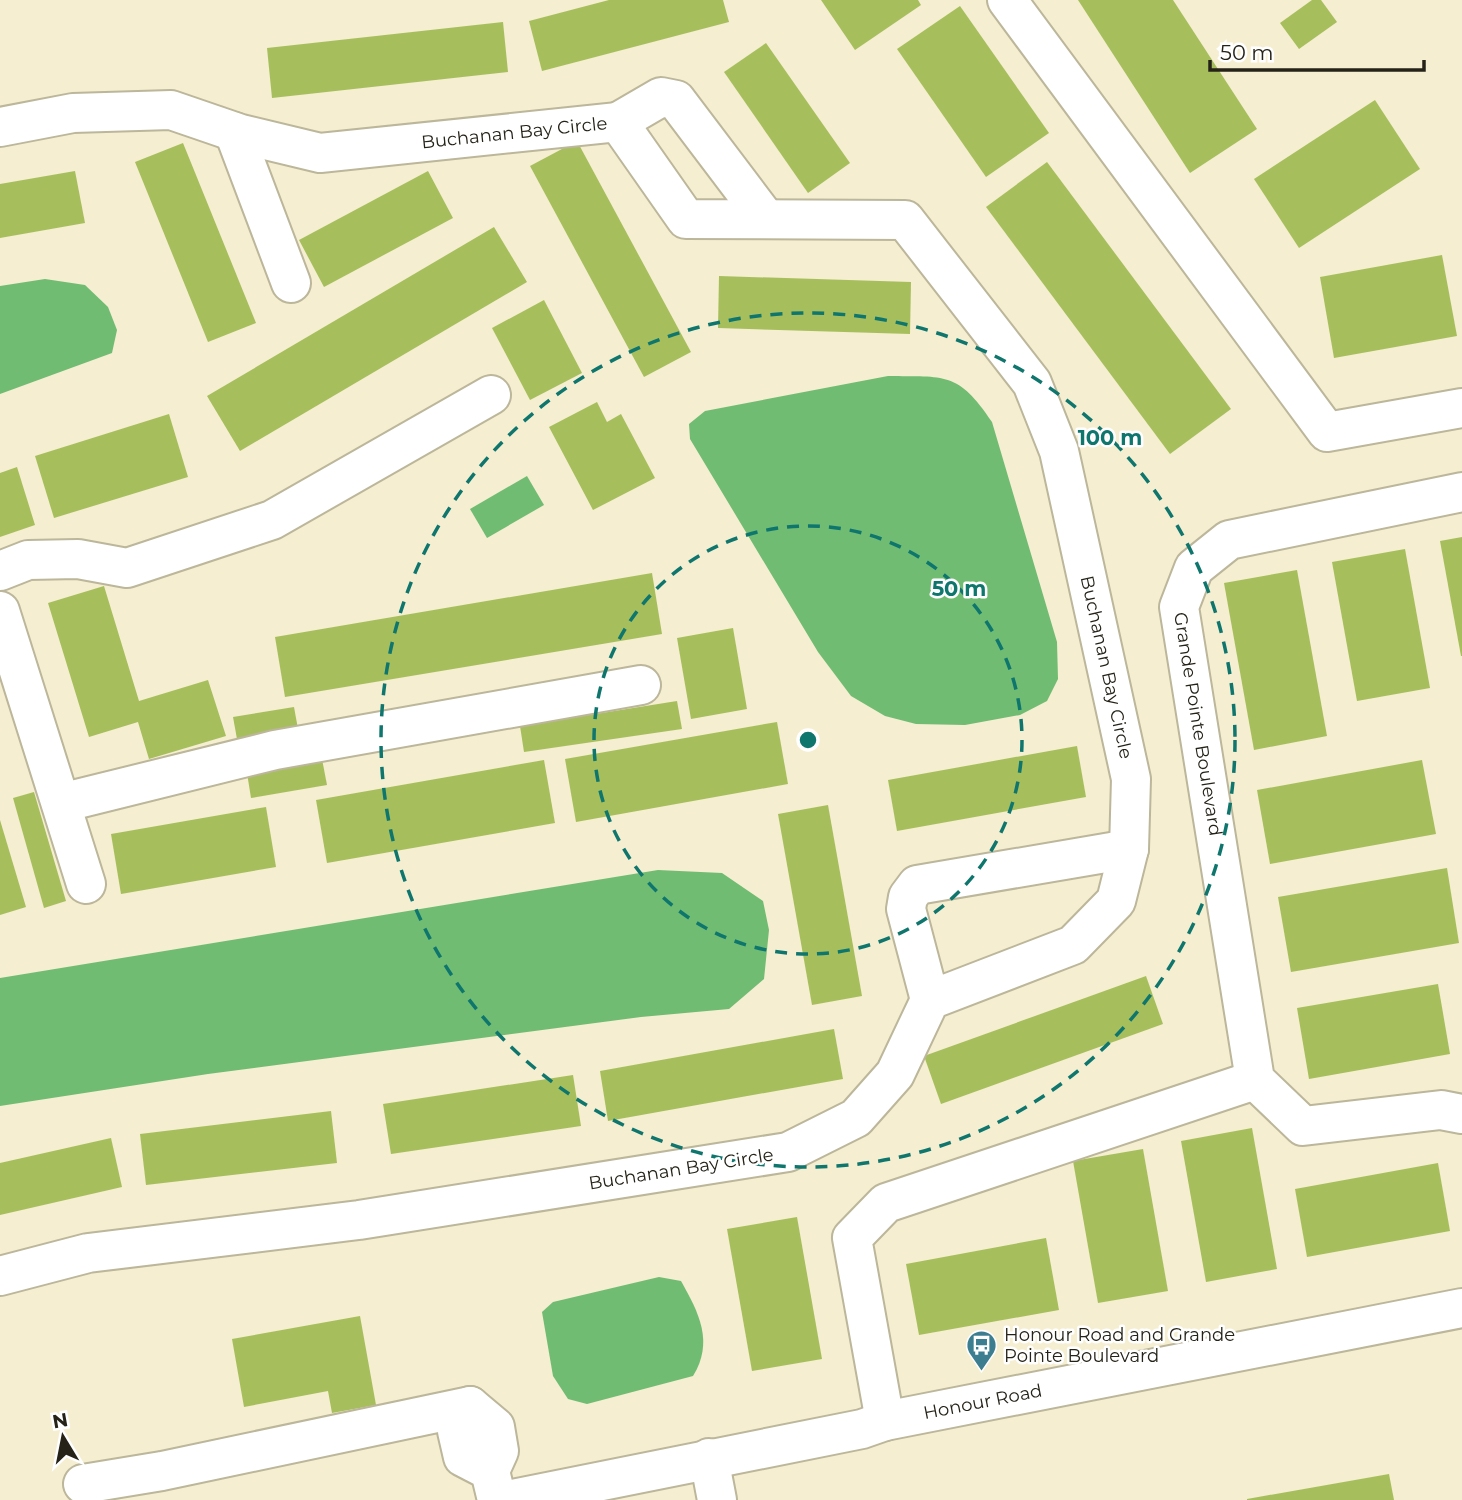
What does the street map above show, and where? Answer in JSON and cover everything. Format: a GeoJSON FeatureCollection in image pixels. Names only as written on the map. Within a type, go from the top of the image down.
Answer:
{"type":"FeatureCollection","features":[{"type":"Feature","properties":{"kind":"street"},"geometry":{"type":"LineString","coordinates":[[1007,0],[1327,432],[1462,408]]}},
{"type":"Feature","properties":{"kind":"street"},"geometry":{"type":"LineString","coordinates":[[618,122],[661,97],[676,100],[766,219]]}},
{"type":"Feature","properties":{"kind":"street","name":"Buchanan Bay Circle"},"geometry":{"type":"LineString","coordinates":[[0,127],[73,113],[171,110],[234,132],[320,153],[618,122],[686,219],[905,220],[1032,383],[1059,451],[1131,779],[1129,849],[1116,901],[1073,946],[930,1000],[895,1074],[856,1118],[789,1152],[359,1220],[88,1253],[0,1276]]}},
{"type":"Feature","properties":{"kind":"street"},"geometry":{"type":"LineString","coordinates":[[234,132],[291,283]]}},
{"type":"Feature","properties":{"kind":"street"},"geometry":{"type":"LineString","coordinates":[[0,570],[27,560],[78,558],[128,568],[272,520],[491,395]]}},
{"type":"Feature","properties":{"kind":"street","name":"Grande Pointe Boulevard"},"geometry":{"type":"LineString","coordinates":[[1255,1080],[1179,607],[1194,568],[1229,540],[1462,492]]}},
{"type":"Feature","properties":{"kind":"street"},"geometry":{"type":"LineString","coordinates":[[0,611],[86,884]]}},
{"type":"Feature","properties":{"kind":"street"},"geometry":{"type":"LineString","coordinates":[[61,803],[275,750],[641,685]]}},
{"type":"Feature","properties":{"kind":"street"},"geometry":{"type":"LineString","coordinates":[[930,1000],[905,909],[908,897],[916,885],[1129,849]]}},
{"type":"Feature","properties":{"kind":"street"},"geometry":{"type":"LineString","coordinates":[[885,1421],[852,1238],[886,1203],[1255,1080],[1303,1126],[1441,1110],[1462,1114]]}},
{"type":"Feature","properties":{"kind":"street","name":"Honour Road"},"geometry":{"type":"LineString","coordinates":[[498,1490],[709,1458],[1462,1308]]}},
{"type":"Feature","properties":{"kind":"street"},"geometry":{"type":"LineString","coordinates":[[83,1484],[162,1471],[470,1406],[495,1427],[499,1451],[498,1490]]}},
{"type":"Feature","properties":{"kind":"street"},"geometry":{"type":"LineString","coordinates":[[709,1458],[717,1500]]}},
{"type":"Feature","properties":{"kind":"shaded area"},"geometry":{"type":"Polygon","coordinates":[[[45,279],[85,285],[108,307],[117,330],[112,353],[0,394],[0,286],[45,279]]]}},
{"type":"Feature","properties":{"kind":"shaded area"},"geometry":{"type":"Polygon","coordinates":[[[888,376],[924,376],[949,380],[969,393],[992,422],[1057,642],[1058,679],[1047,701],[1020,715],[965,725],[916,724],[885,716],[851,696],[818,652],[690,439],[689,424],[705,411],[888,376]]]}},
{"type":"Feature","properties":{"kind":"shaded area"},"geometry":{"type":"Polygon","coordinates":[[[527,476],[544,505],[487,538],[470,509],[527,476]]]}},
{"type":"Feature","properties":{"kind":"shaded area"},"geometry":{"type":"Polygon","coordinates":[[[658,870],[722,873],[763,901],[769,930],[764,979],[729,1009],[641,1017],[208,1074],[0,1106],[0,978],[658,870]]]}},
{"type":"Feature","properties":{"kind":"shaded area"},"geometry":{"type":"Polygon","coordinates":[[[659,1277],[681,1281],[698,1316],[702,1328],[703,1351],[693,1376],[587,1404],[568,1399],[553,1376],[542,1312],[553,1302],[659,1277]]]}},
{"type":"Feature","properties":{"kind":"building"},"geometry":{"type":"Polygon","coordinates":[[[609,0],[723,0],[729,22],[542,71],[529,21],[609,0]]]}},
{"type":"Feature","properties":{"kind":"building"},"geometry":{"type":"Polygon","coordinates":[[[821,0],[918,0],[921,5],[855,50],[821,0]]]}},
{"type":"Feature","properties":{"kind":"building"},"geometry":{"type":"Polygon","coordinates":[[[1078,0],[1173,0],[1257,129],[1190,173],[1078,0]]]}},
{"type":"Feature","properties":{"kind":"building"},"geometry":{"type":"Polygon","coordinates":[[[1312,0],[1321,0],[1337,22],[1299,49],[1280,23],[1312,0]]]}},
{"type":"Feature","properties":{"kind":"building"},"geometry":{"type":"Polygon","coordinates":[[[960,6],[1049,133],[986,177],[897,49],[960,6]]]}},
{"type":"Feature","properties":{"kind":"building"},"geometry":{"type":"Polygon","coordinates":[[[503,22],[508,72],[272,98],[267,48],[503,22]]]}},
{"type":"Feature","properties":{"kind":"building"},"geometry":{"type":"Polygon","coordinates":[[[766,43],[850,163],[808,193],[724,72],[766,43]]]}},
{"type":"Feature","properties":{"kind":"building"},"geometry":{"type":"Polygon","coordinates":[[[1375,100],[1420,169],[1299,248],[1254,179],[1375,100]]]}},
{"type":"Feature","properties":{"kind":"building"},"geometry":{"type":"Polygon","coordinates":[[[577,141],[691,352],[644,377],[530,166],[577,141]]]}},
{"type":"Feature","properties":{"kind":"building"},"geometry":{"type":"Polygon","coordinates":[[[183,143],[256,323],[208,342],[135,162],[183,143]]]}},
{"type":"Feature","properties":{"kind":"building"},"geometry":{"type":"Polygon","coordinates":[[[1047,162],[1231,409],[1170,454],[986,207],[1047,162]]]}},
{"type":"Feature","properties":{"kind":"building"},"geometry":{"type":"Polygon","coordinates":[[[75,171],[85,223],[0,238],[0,184],[75,171]]]}},
{"type":"Feature","properties":{"kind":"building"},"geometry":{"type":"Polygon","coordinates":[[[428,171],[453,218],[324,287],[299,240],[428,171]]]}},
{"type":"Feature","properties":{"kind":"building"},"geometry":{"type":"Polygon","coordinates":[[[494,227],[527,282],[240,451],[207,396],[494,227]]]}},
{"type":"Feature","properties":{"kind":"building"},"geometry":{"type":"Polygon","coordinates":[[[1442,255],[1457,336],[1334,358],[1320,277],[1442,255]]]}},
{"type":"Feature","properties":{"kind":"building"},"geometry":{"type":"Polygon","coordinates":[[[719,276],[911,282],[910,334],[718,328],[719,276]]]}},
{"type":"Feature","properties":{"kind":"building"},"geometry":{"type":"Polygon","coordinates":[[[544,300],[582,373],[530,400],[492,328],[544,300]]]}},
{"type":"Feature","properties":{"kind":"building"},"geometry":{"type":"Polygon","coordinates":[[[597,402],[607,422],[621,414],[655,478],[593,510],[549,427],[597,402]]]}},
{"type":"Feature","properties":{"kind":"building"},"geometry":{"type":"Polygon","coordinates":[[[169,414],[188,477],[54,518],[35,456],[169,414]]]}},
{"type":"Feature","properties":{"kind":"building"},"geometry":{"type":"Polygon","coordinates":[[[17,467],[35,525],[0,537],[0,473],[17,467]]]}},
{"type":"Feature","properties":{"kind":"building"},"geometry":{"type":"Polygon","coordinates":[[[1462,537],[1462,656],[1461,656],[1440,541],[1462,537]]]}},
{"type":"Feature","properties":{"kind":"building"},"geometry":{"type":"Polygon","coordinates":[[[1405,549],[1430,688],[1357,701],[1332,562],[1405,549]]]}},
{"type":"Feature","properties":{"kind":"building"},"geometry":{"type":"Polygon","coordinates":[[[1297,570],[1327,736],[1254,750],[1224,583],[1297,570]]]}},
{"type":"Feature","properties":{"kind":"building"},"geometry":{"type":"Polygon","coordinates":[[[652,573],[662,634],[285,697],[275,637],[652,573]]]}},
{"type":"Feature","properties":{"kind":"building"},"geometry":{"type":"Polygon","coordinates":[[[104,586],[139,701],[208,680],[226,736],[149,759],[138,722],[89,737],[48,603],[104,586]]]}},
{"type":"Feature","properties":{"kind":"building"},"geometry":{"type":"Polygon","coordinates":[[[733,628],[747,709],[691,719],[677,638],[733,628]]]}},
{"type":"Feature","properties":{"kind":"building"},"geometry":{"type":"Polygon","coordinates":[[[677,701],[682,729],[524,752],[520,726],[677,701]]]}},
{"type":"Feature","properties":{"kind":"building"},"geometry":{"type":"Polygon","coordinates":[[[294,707],[298,729],[237,739],[233,717],[294,707]]]}},
{"type":"Feature","properties":{"kind":"building"},"geometry":{"type":"Polygon","coordinates":[[[777,722],[788,784],[576,822],[565,759],[777,722]]]}},
{"type":"Feature","properties":{"kind":"building"},"geometry":{"type":"Polygon","coordinates":[[[1077,746],[1086,797],[897,831],[888,780],[1077,746]]]}},
{"type":"Feature","properties":{"kind":"building"},"geometry":{"type":"Polygon","coordinates":[[[322,759],[327,785],[251,798],[247,773],[322,759]]]}},
{"type":"Feature","properties":{"kind":"building"},"geometry":{"type":"Polygon","coordinates":[[[544,760],[555,823],[327,863],[316,800],[544,760]]]}},
{"type":"Feature","properties":{"kind":"building"},"geometry":{"type":"Polygon","coordinates":[[[1422,760],[1436,834],[1270,864],[1257,790],[1422,760]]]}},
{"type":"Feature","properties":{"kind":"building"},"geometry":{"type":"Polygon","coordinates":[[[34,792],[66,901],[44,908],[13,798],[34,792]]]}},
{"type":"Feature","properties":{"kind":"building"},"geometry":{"type":"Polygon","coordinates":[[[828,805],[862,996],[812,1005],[778,814],[828,805]]]}},
{"type":"Feature","properties":{"kind":"building"},"geometry":{"type":"Polygon","coordinates":[[[266,807],[276,867],[121,894],[111,834],[266,807]]]}},
{"type":"Feature","properties":{"kind":"building"},"geometry":{"type":"Polygon","coordinates":[[[0,820],[26,907],[0,915],[0,820]]]}},
{"type":"Feature","properties":{"kind":"building"},"geometry":{"type":"Polygon","coordinates":[[[1447,868],[1459,943],[1291,972],[1278,897],[1447,868]]]}},
{"type":"Feature","properties":{"kind":"building"},"geometry":{"type":"Polygon","coordinates":[[[1146,976],[1163,1024],[941,1104],[924,1056],[1146,976]]]}},
{"type":"Feature","properties":{"kind":"building"},"geometry":{"type":"Polygon","coordinates":[[[1438,984],[1450,1054],[1309,1079],[1297,1008],[1438,984]]]}},
{"type":"Feature","properties":{"kind":"building"},"geometry":{"type":"Polygon","coordinates":[[[834,1029],[843,1079],[608,1121],[600,1071],[834,1029]]]}},
{"type":"Feature","properties":{"kind":"building"},"geometry":{"type":"Polygon","coordinates":[[[573,1075],[581,1126],[391,1154],[383,1104],[573,1075]]]}},
{"type":"Feature","properties":{"kind":"building"},"geometry":{"type":"Polygon","coordinates":[[[331,1111],[337,1163],[146,1185],[140,1134],[331,1111]]]}},
{"type":"Feature","properties":{"kind":"building"},"geometry":{"type":"Polygon","coordinates":[[[1252,1128],[1277,1269],[1206,1282],[1181,1141],[1252,1128]]]}},
{"type":"Feature","properties":{"kind":"building"},"geometry":{"type":"Polygon","coordinates":[[[111,1138],[122,1187],[0,1215],[0,1163],[111,1138]]]}},
{"type":"Feature","properties":{"kind":"building"},"geometry":{"type":"Polygon","coordinates":[[[1143,1149],[1168,1291],[1098,1303],[1073,1161],[1143,1149]]]}},
{"type":"Feature","properties":{"kind":"building"},"geometry":{"type":"Polygon","coordinates":[[[1438,1163],[1450,1231],[1307,1257],[1295,1189],[1438,1163]]]}},
{"type":"Feature","properties":{"kind":"building"},"geometry":{"type":"Polygon","coordinates":[[[797,1217],[822,1359],[752,1371],[727,1229],[797,1217]]]}},
{"type":"Feature","properties":{"kind":"building"},"geometry":{"type":"Polygon","coordinates":[[[1046,1238],[1059,1310],[919,1335],[906,1264],[1046,1238]]]}},
{"type":"Feature","properties":{"kind":"building"},"geometry":{"type":"Polygon","coordinates":[[[360,1316],[376,1405],[332,1413],[328,1391],[244,1407],[232,1339],[360,1316]]]}},
{"type":"Feature","properties":{"kind":"building"},"geometry":{"type":"Polygon","coordinates":[[[1389,1474],[1394,1500],[1247,1500],[1247,1499],[1389,1474]]]}},
{"type":"Feature","properties":{"kind":"place","name":"Honour Road and Grande Pointe Boulevard"},"geometry":{"type":"Point","coordinates":[981,1372]}}]}
